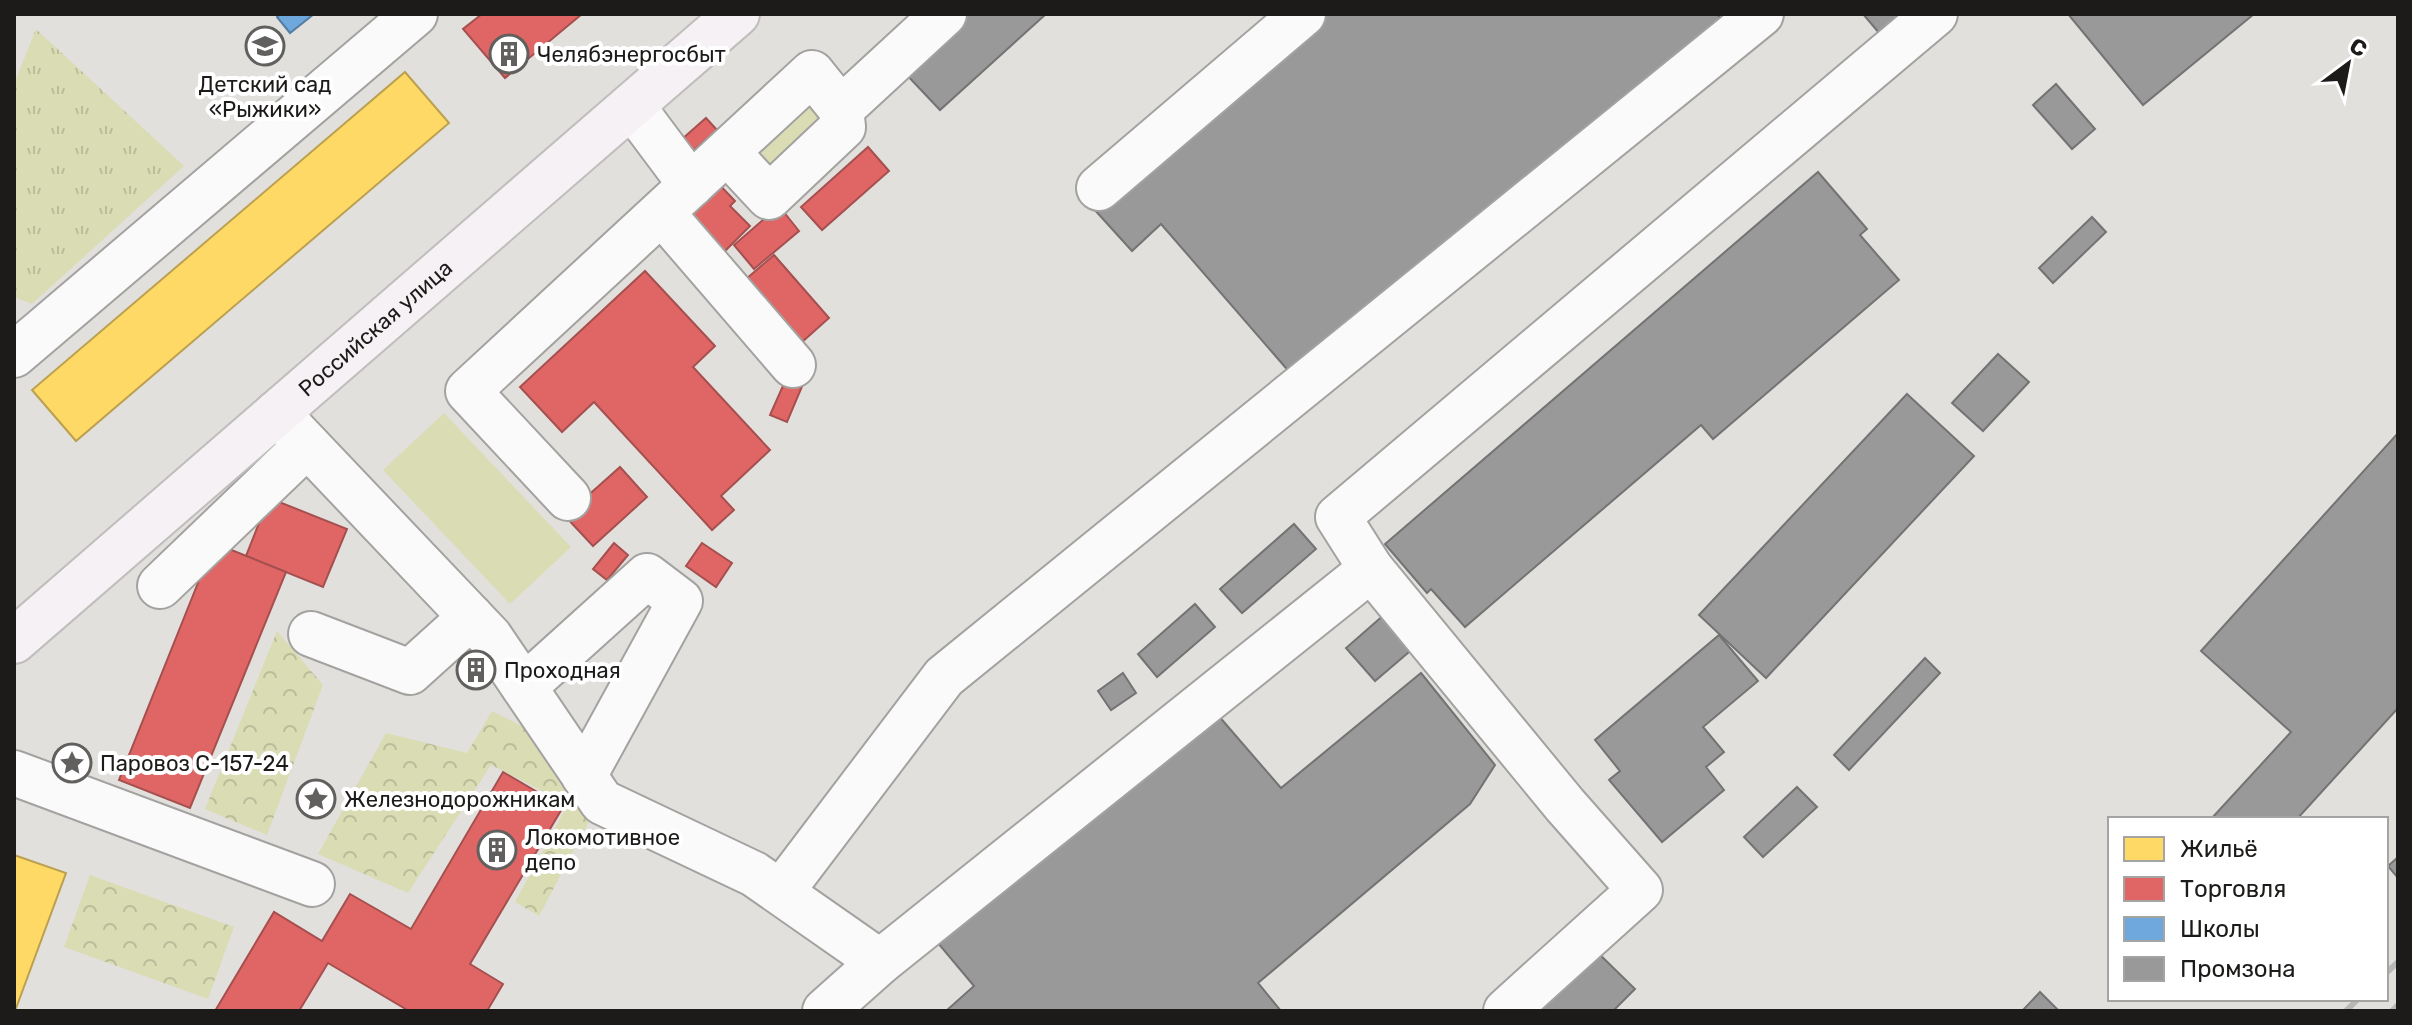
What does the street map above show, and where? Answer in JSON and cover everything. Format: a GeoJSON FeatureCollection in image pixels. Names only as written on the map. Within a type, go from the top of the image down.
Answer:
{"type":"FeatureCollection","features":[{"type":"Feature","properties":{"kind":"main road","name":"Российская улица"},"geometry":{"type":"LineString","coordinates":[[14,641],[737,14]]}},
{"type":"Feature","properties":{"kind":"lane"},"geometry":{"type":"LineString","coordinates":[[14,355],[415,14]]}},
{"type":"Feature","properties":{"kind":"lane"},"geometry":{"type":"LineString","coordinates":[[841,109],[944,14]]}},
{"type":"Feature","properties":{"kind":"lane"},"geometry":{"type":"LineString","coordinates":[[1099,188],[1303,14]]}},
{"type":"Feature","properties":{"kind":"lane"},"geometry":{"type":"LineString","coordinates":[[781,892],[944,677],[1761,14]]}},
{"type":"Feature","properties":{"kind":"lane"},"geometry":{"type":"LineString","coordinates":[[1506,1011],[1640,890],[1565,805],[1371,569],[1338,517],[1935,14]]}},
{"type":"Feature","properties":{"kind":"lane"},"geometry":{"type":"LineString","coordinates":[[568,498],[468,391],[812,73],[841,109],[843,127],[769,197],[728,153]]}},
{"type":"Feature","properties":{"kind":"lane"},"geometry":{"type":"LineString","coordinates":[[632,106],[676,199],[793,365]]}},
{"type":"Feature","properties":{"kind":"lane"},"geometry":{"type":"LineString","coordinates":[[277,413],[490,637],[602,802],[754,874],[880,962]]}},
{"type":"Feature","properties":{"kind":"lane"},"geometry":{"type":"LineString","coordinates":[[160,586],[307,445]]}},
{"type":"Feature","properties":{"kind":"lane"},"geometry":{"type":"LineString","coordinates":[[825,1011],[880,962],[1371,569]]}},
{"type":"Feature","properties":{"kind":"lane"},"geometry":{"type":"LineString","coordinates":[[524,687],[647,576],[680,601],[584,776]]}},
{"type":"Feature","properties":{"kind":"lane"},"geometry":{"type":"LineString","coordinates":[[311,634],[410,672],[471,617]]}},
{"type":"Feature","properties":{"kind":"lane"},"geometry":{"type":"LineString","coordinates":[[14,773],[312,884]]}},
{"type":"Feature","properties":{"kind":"green space"},"geometry":{"type":"Polygon","coordinates":[[[36,29],[184,166],[32,304],[14,297],[14,84],[36,29]]]}},
{"type":"Feature","properties":{"kind":"green space"},"geometry":{"type":"Polygon","coordinates":[[[810,105],[824,120],[771,169],[757,154],[810,105]]]}},
{"type":"Feature","properties":{"kind":"green space"},"geometry":{"type":"Polygon","coordinates":[[[444,413],[571,547],[510,604],[383,470],[444,413]]]}},
{"type":"Feature","properties":{"kind":"green space"},"geometry":{"type":"Polygon","coordinates":[[[277,631],[323,685],[267,835],[205,809],[277,631]]]}},
{"type":"Feature","properties":{"kind":"green space"},"geometry":{"type":"Polygon","coordinates":[[[492,711],[548,739],[593,814],[539,916],[515,902],[568,804],[491,765],[408,893],[318,854],[386,733],[467,753],[492,711]]]}},
{"type":"Feature","properties":{"kind":"green space"},"geometry":{"type":"Polygon","coordinates":[[[90,875],[234,927],[208,999],[64,947],[90,875]]]}},
{"type":"Feature","properties":{"kind":"building: Жильё"},"geometry":{"type":"Polygon","coordinates":[[[405,72],[449,123],[76,441],[32,390],[405,72]]]}},
{"type":"Feature","properties":{"kind":"building: Жильё"},"geometry":{"type":"Polygon","coordinates":[[[14,855],[66,873],[15,1011],[14,1011],[14,855]]]}},
{"type":"Feature","properties":{"kind":"building: Торговля","name":"Челябэнергосбыт"},"geometry":{"type":"Polygon","coordinates":[[[482,14],[582,14],[505,78],[463,29],[482,14]]]}},
{"type":"Feature","properties":{"kind":"building: Торговля"},"geometry":{"type":"Polygon","coordinates":[[[706,118],[717,130],[693,151],[682,139],[706,118]]]}},
{"type":"Feature","properties":{"kind":"building: Торговля"},"geometry":{"type":"Polygon","coordinates":[[[868,147],[889,171],[822,230],[801,207],[868,147]]]}},
{"type":"Feature","properties":{"kind":"building: Торговля"},"geometry":{"type":"Polygon","coordinates":[[[714,179],[735,201],[730,206],[750,226],[724,252],[683,210],[714,179]]]}},
{"type":"Feature","properties":{"kind":"building: Торговля"},"geometry":{"type":"Polygon","coordinates":[[[779,206],[799,231],[754,269],[734,245],[779,206]]]}},
{"type":"Feature","properties":{"kind":"building: Торговля"},"geometry":{"type":"Polygon","coordinates":[[[774,255],[829,318],[802,342],[746,279],[774,255]]]}},
{"type":"Feature","properties":{"kind":"building: Торговля"},"geometry":{"type":"Polygon","coordinates":[[[645,271],[715,346],[693,367],[770,450],[721,496],[734,510],[712,530],[594,402],[562,432],[520,387],[645,271]]]}},
{"type":"Feature","properties":{"kind":"building: Торговля"},"geometry":{"type":"Polygon","coordinates":[[[790,370],[806,377],[787,422],[770,415],[790,370]]]}},
{"type":"Feature","properties":{"kind":"building: Торговля"},"geometry":{"type":"Polygon","coordinates":[[[620,467],[647,497],[593,546],[565,516],[620,467]]]}},
{"type":"Feature","properties":{"kind":"building: Торговля"},"geometry":{"type":"Polygon","coordinates":[[[269,498],[347,529],[323,587],[246,556],[269,498]]]}},
{"type":"Feature","properties":{"kind":"building: Торговля"},"geometry":{"type":"Polygon","coordinates":[[[214,543],[286,572],[190,808],[119,780],[214,543]]]}},
{"type":"Feature","properties":{"kind":"building: Торговля"},"geometry":{"type":"Polygon","coordinates":[[[614,543],[628,555],[607,580],[593,569],[614,543]]]}},
{"type":"Feature","properties":{"kind":"building: Торговля"},"geometry":{"type":"Polygon","coordinates":[[[702,543],[732,563],[716,587],[686,566],[702,543]]]}},
{"type":"Feature","properties":{"kind":"building: Торговля","name":"Проходная"},"geometry":{"type":"Polygon","coordinates":[[[470,654],[494,672],[483,686],[459,668],[470,654]]]}},
{"type":"Feature","properties":{"kind":"building: Торговля","name":"Локомотивное депо"},"geometry":{"type":"Polygon","coordinates":[[[503,772],[563,807],[470,964],[503,984],[487,1011],[409,1011],[328,963],[299,1011],[215,1011],[274,912],[322,941],[350,894],[411,929],[503,772]]]}},
{"type":"Feature","properties":{"kind":"building: Школы"},"geometry":{"type":"Polygon","coordinates":[[[280,14],[314,14],[290,33],[277,17],[280,14]]]}},
{"type":"Feature","properties":{"kind":"building: Промзона"},"geometry":{"type":"Polygon","coordinates":[[[968,14],[1046,14],[940,110],[904,72],[968,14]]]}},
{"type":"Feature","properties":{"kind":"building: Промзона"},"geometry":{"type":"Polygon","coordinates":[[[1316,14],[1717,14],[1728,27],[1292,375],[1161,224],[1132,251],[1093,208],[1316,14]]]}},
{"type":"Feature","properties":{"kind":"building: Промзона"},"geometry":{"type":"Polygon","coordinates":[[[1863,14],[1915,14],[1885,40],[1863,14]]]}},
{"type":"Feature","properties":{"kind":"building: Промзона"},"geometry":{"type":"Polygon","coordinates":[[[2068,14],[2254,14],[2143,105],[2068,14]]]}},
{"type":"Feature","properties":{"kind":"building: Промзона"},"geometry":{"type":"Polygon","coordinates":[[[2056,84],[2095,129],[2072,149],[2033,105],[2056,84]]]}},
{"type":"Feature","properties":{"kind":"building: Промзона"},"geometry":{"type":"Polygon","coordinates":[[[1818,172],[1867,229],[1860,235],[1899,280],[1713,439],[1701,425],[1465,627],[1431,589],[1427,593],[1385,544],[1818,172]]]}},
{"type":"Feature","properties":{"kind":"building: Промзона"},"geometry":{"type":"Polygon","coordinates":[[[2092,217],[2106,232],[2053,283],[2039,268],[2092,217]]]}},
{"type":"Feature","properties":{"kind":"building: Промзона"},"geometry":{"type":"Polygon","coordinates":[[[1998,354],[2029,382],[1983,431],[1952,403],[1998,354]]]}},
{"type":"Feature","properties":{"kind":"building: Промзона"},"geometry":{"type":"Polygon","coordinates":[[[1907,394],[1974,456],[1766,678],[1699,615],[1907,394]]]}},
{"type":"Feature","properties":{"kind":"building: Промзона"},"geometry":{"type":"Polygon","coordinates":[[[2398,433],[2398,708],[2299,817],[2213,817],[2291,732],[2201,651],[2398,433]]]}},
{"type":"Feature","properties":{"kind":"building: Промзона"},"geometry":{"type":"Polygon","coordinates":[[[1294,524],[1316,549],[1242,613],[1220,589],[1294,524]]]}},
{"type":"Feature","properties":{"kind":"building: Промзона"},"geometry":{"type":"Polygon","coordinates":[[[1195,604],[1215,627],[1157,677],[1138,654],[1195,604]]]}},
{"type":"Feature","properties":{"kind":"building: Промзона"},"geometry":{"type":"Polygon","coordinates":[[[1393,607],[1422,641],[1375,681],[1346,648],[1393,607]]]}},
{"type":"Feature","properties":{"kind":"building: Промзона"},"geometry":{"type":"Polygon","coordinates":[[[1719,635],[1758,681],[1703,727],[1724,752],[1706,767],[1724,790],[1662,842],[1609,780],[1620,771],[1595,740],[1719,635]]]}},
{"type":"Feature","properties":{"kind":"building: Промзона"},"geometry":{"type":"Polygon","coordinates":[[[1925,658],[1940,673],[1849,770],[1834,755],[1925,658]]]}},
{"type":"Feature","properties":{"kind":"building: Промзона"},"geometry":{"type":"Polygon","coordinates":[[[1123,673],[1136,693],[1111,710],[1098,691],[1123,673]]]}},
{"type":"Feature","properties":{"kind":"building: Промзона"},"geometry":{"type":"Polygon","coordinates":[[[1421,673],[1495,765],[1470,804],[1258,983],[1281,1011],[946,1011],[974,986],[937,942],[1217,714],[1281,788],[1421,673]]]}},
{"type":"Feature","properties":{"kind":"building: Промзона"},"geometry":{"type":"Polygon","coordinates":[[[1797,787],[1817,807],[1763,857],[1744,837],[1797,787]]]}},
{"type":"Feature","properties":{"kind":"building: Промзона"},"geometry":{"type":"Polygon","coordinates":[[[2398,857],[2398,878],[2388,866],[2398,857]]]}},
{"type":"Feature","properties":{"kind":"building: Промзона"},"geometry":{"type":"Polygon","coordinates":[[[1591,946],[1635,989],[1613,1011],[1527,1011],[1591,946]]]}},
{"type":"Feature","properties":{"kind":"building: Промзона"},"geometry":{"type":"Polygon","coordinates":[[[2040,992],[2059,1011],[2022,1011],[2040,992]]]}},
{"type":"Feature","properties":{"kind":"railway"},"geometry":{"type":"LineString","coordinates":[[2388,971],[2398,962]]}},
{"type":"Feature","properties":{"kind":"railway"},"geometry":{"type":"LineString","coordinates":[[2346,1011],[2356,1001]]}},
{"type":"Feature","properties":{"kind":"railway"},"geometry":{"type":"LineString","coordinates":[[2392,1011],[2398,1005]]}},
{"type":"Feature","properties":{"kind":"place","name":"Детский сад «Рыжики»"},"geometry":{"type":"Point","coordinates":[265,46]}},
{"type":"Feature","properties":{"kind":"place","name":"Челябэнергосбыт"},"geometry":{"type":"Point","coordinates":[509,54]}},
{"type":"Feature","properties":{"kind":"place","name":"Проходная"},"geometry":{"type":"Point","coordinates":[476,670]}},
{"type":"Feature","properties":{"kind":"place","name":"Паровоз С-157-24"},"geometry":{"type":"Point","coordinates":[72,763]}},
{"type":"Feature","properties":{"kind":"place","name":"Железнодорожникам"},"geometry":{"type":"Point","coordinates":[316,799]}},
{"type":"Feature","properties":{"kind":"place","name":"Локомотивное депо"},"geometry":{"type":"Point","coordinates":[497,850]}}]}
